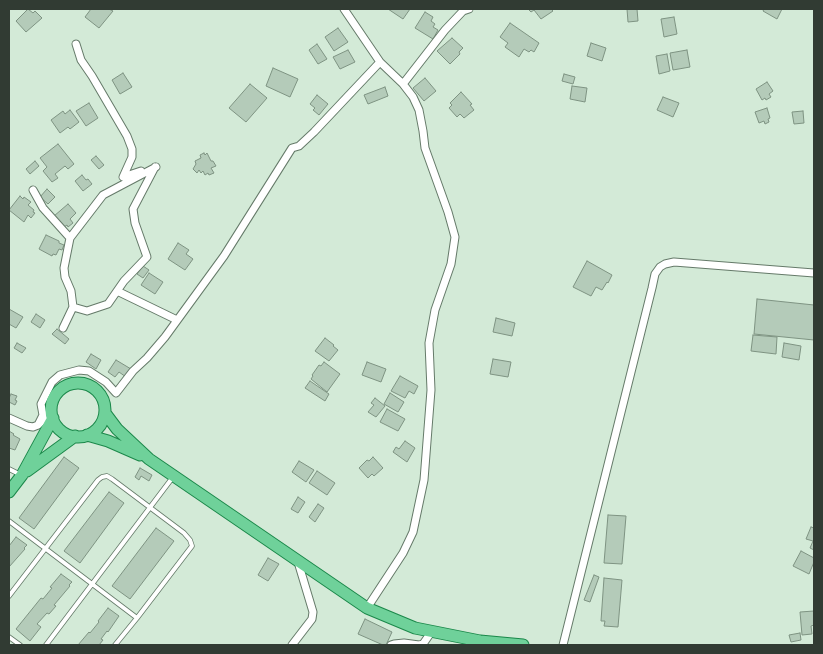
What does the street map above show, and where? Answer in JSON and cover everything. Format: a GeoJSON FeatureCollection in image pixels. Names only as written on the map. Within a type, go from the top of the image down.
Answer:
{"type":"FeatureCollection","features":[{"type":"Feature","properties":{"kind":"main road"},"geometry":{"type":"LineString","coordinates":[[9,492],[22,475],[52,415],[53,400],[60,390],[70,384],[82,383],[93,387],[104,401],[105,413],[101,424],[92,433],[87,435],[75,436],[63,432],[55,423],[52,415]]}},
{"type":"Feature","properties":{"kind":"main road"},"geometry":{"type":"LineString","coordinates":[[105,413],[123,435],[149,459],[367,608],[415,628],[480,643],[523,645]]}},
{"type":"Feature","properties":{"kind":"main road"},"geometry":{"type":"LineString","coordinates":[[87,435],[108,441],[149,459]]}},
{"type":"Feature","properties":{"kind":"main road"},"geometry":{"type":"LineString","coordinates":[[22,475],[75,436]]}},
{"type":"Feature","properties":{"kind":"street"},"geometry":{"type":"LineString","coordinates":[[344,9],[380,62],[413,96],[419,110],[424,131],[425,148],[455,237],[451,264],[435,310],[429,343],[431,390],[424,480],[413,532],[403,553],[367,608]]}},
{"type":"Feature","properties":{"kind":"street"},"geometry":{"type":"LineString","coordinates":[[403,84],[445,30],[465,10]]}},
{"type":"Feature","properties":{"kind":"street"},"geometry":{"type":"LineString","coordinates":[[76,44],[81,60],[127,136],[132,149],[132,157],[122,177],[156,167]]}},
{"type":"Feature","properties":{"kind":"street"},"geometry":{"type":"LineString","coordinates":[[38,425],[43,414],[41,404],[52,382],[60,375],[79,370],[89,371],[106,382],[116,393],[133,371],[165,337],[224,256],[292,148],[299,146],[307,139],[380,62]]}},
{"type":"Feature","properties":{"kind":"street"},"geometry":{"type":"LineString","coordinates":[[63,328],[73,307],[64,268],[70,238],[103,195],[156,167]]}},
{"type":"Feature","properties":{"kind":"street"},"geometry":{"type":"LineString","coordinates":[[73,307],[87,311],[108,304],[124,282],[147,257],[135,223],[134,209],[156,167]]}},
{"type":"Feature","properties":{"kind":"street"},"geometry":{"type":"LineString","coordinates":[[33,190],[43,208],[70,238]]}},
{"type":"Feature","properties":{"kind":"street"},"geometry":{"type":"LineString","coordinates":[[563,645],[650,298],[654,274],[665,264],[674,262],[814,273]]}},
{"type":"Feature","properties":{"kind":"street"},"geometry":{"type":"LineString","coordinates":[[117,291],[176,320]]}},
{"type":"Feature","properties":{"kind":"street"},"geometry":{"type":"LineString","coordinates":[[9,418],[33,427],[52,415]]}},
{"type":"Feature","properties":{"kind":"street"},"geometry":{"type":"LineString","coordinates":[[292,645],[312,619],[313,612],[297,560]]}},
{"type":"Feature","properties":{"kind":"street"},"geometry":{"type":"LineString","coordinates":[[391,645],[404,643],[423,644],[432,631]]}},
{"type":"Feature","properties":{"kind":"lane"},"geometry":{"type":"LineString","coordinates":[[9,469],[22,475]]}},
{"type":"Feature","properties":{"kind":"lane"},"geometry":{"type":"LineString","coordinates":[[9,596],[98,480],[107,476],[184,533],[192,546],[115,645]]}},
{"type":"Feature","properties":{"kind":"lane"},"geometry":{"type":"LineString","coordinates":[[46,645],[174,476]]}},
{"type":"Feature","properties":{"kind":"lane"},"geometry":{"type":"LineString","coordinates":[[9,521],[137,618]]}},
{"type":"Feature","properties":{"kind":"lane"},"geometry":{"type":"LineString","coordinates":[[9,637],[20,645]]}},
{"type":"Feature","properties":{"kind":"building"},"geometry":{"type":"Polygon","coordinates":[[[28,9],[33,13],[35,11],[42,18],[26,32],[16,21],[28,9]]]}},
{"type":"Feature","properties":{"kind":"building"},"geometry":{"type":"Polygon","coordinates":[[[91,9],[109,9],[113,11],[99,28],[85,17],[91,9]]]}},
{"type":"Feature","properties":{"kind":"building"},"geometry":{"type":"Polygon","coordinates":[[[388,9],[410,9],[403,19],[388,9]]]}},
{"type":"Feature","properties":{"kind":"building"},"geometry":{"type":"Polygon","coordinates":[[[528,9],[551,9],[553,11],[541,19],[534,10],[531,12],[528,9]]]}},
{"type":"Feature","properties":{"kind":"building"},"geometry":{"type":"Polygon","coordinates":[[[627,9],[637,9],[638,21],[628,22],[627,9]]]}},
{"type":"Feature","properties":{"kind":"building"},"geometry":{"type":"Polygon","coordinates":[[[764,9],[782,9],[777,19],[763,11],[764,9]]]}},
{"type":"Feature","properties":{"kind":"building"},"geometry":{"type":"Polygon","coordinates":[[[425,12],[433,17],[431,21],[435,24],[433,27],[438,30],[433,39],[415,28],[425,12]]]}},
{"type":"Feature","properties":{"kind":"building"},"geometry":{"type":"Polygon","coordinates":[[[674,17],[677,34],[664,37],[661,19],[674,17]]]}},
{"type":"Feature","properties":{"kind":"building"},"geometry":{"type":"Polygon","coordinates":[[[510,23],[539,43],[534,52],[524,49],[519,57],[505,47],[508,43],[500,37],[510,23]]]}},
{"type":"Feature","properties":{"kind":"building"},"geometry":{"type":"Polygon","coordinates":[[[338,28],[348,42],[334,51],[325,37],[338,28]]]}},
{"type":"Feature","properties":{"kind":"building"},"geometry":{"type":"Polygon","coordinates":[[[452,38],[463,48],[450,64],[437,51],[452,38]]]}},
{"type":"Feature","properties":{"kind":"building"},"geometry":{"type":"Polygon","coordinates":[[[591,43],[606,48],[602,61],[587,56],[591,43]]]}},
{"type":"Feature","properties":{"kind":"building"},"geometry":{"type":"Polygon","coordinates":[[[317,44],[327,59],[318,64],[309,50],[317,44]]]}},
{"type":"Feature","properties":{"kind":"building"},"geometry":{"type":"Polygon","coordinates":[[[348,50],[355,62],[340,69],[333,57],[348,50]]]}},
{"type":"Feature","properties":{"kind":"building"},"geometry":{"type":"Polygon","coordinates":[[[687,50],[690,67],[673,70],[670,53],[687,50]]]}},
{"type":"Feature","properties":{"kind":"building"},"geometry":{"type":"Polygon","coordinates":[[[667,54],[670,71],[659,74],[656,56],[667,54]]]}},
{"type":"Feature","properties":{"kind":"building"},"geometry":{"type":"Polygon","coordinates":[[[273,68],[298,79],[290,97],[266,86],[273,68]]]}},
{"type":"Feature","properties":{"kind":"building"},"geometry":{"type":"Polygon","coordinates":[[[123,73],[132,87],[120,94],[112,80],[123,73]]]}},
{"type":"Feature","properties":{"kind":"building"},"geometry":{"type":"Polygon","coordinates":[[[564,74],[575,77],[573,84],[562,81],[564,74]]]}},
{"type":"Feature","properties":{"kind":"building"},"geometry":{"type":"Polygon","coordinates":[[[425,78],[436,91],[424,101],[413,88],[425,78]]]}},
{"type":"Feature","properties":{"kind":"building"},"geometry":{"type":"Polygon","coordinates":[[[767,82],[773,91],[769,94],[771,97],[762,100],[756,89],[767,82]]]}},
{"type":"Feature","properties":{"kind":"building"},"geometry":{"type":"Polygon","coordinates":[[[250,84],[267,98],[246,122],[229,108],[250,84]]]}},
{"type":"Feature","properties":{"kind":"building"},"geometry":{"type":"Polygon","coordinates":[[[572,86],[587,88],[585,102],[570,99],[572,86]]]}},
{"type":"Feature","properties":{"kind":"building"},"geometry":{"type":"Polygon","coordinates":[[[385,87],[388,96],[368,104],[364,95],[385,87]]]}},
{"type":"Feature","properties":{"kind":"building"},"geometry":{"type":"Polygon","coordinates":[[[461,92],[472,104],[470,105],[474,110],[464,118],[460,114],[457,117],[449,108],[452,105],[450,103],[461,92]]]}},
{"type":"Feature","properties":{"kind":"building"},"geometry":{"type":"Polygon","coordinates":[[[317,95],[328,104],[319,115],[310,104],[317,95]]]}},
{"type":"Feature","properties":{"kind":"building"},"geometry":{"type":"Polygon","coordinates":[[[663,97],[679,103],[673,117],[657,110],[663,97]]]}},
{"type":"Feature","properties":{"kind":"building"},"geometry":{"type":"Polygon","coordinates":[[[89,103],[98,118],[86,126],[76,111],[89,103]]]}},
{"type":"Feature","properties":{"kind":"building"},"geometry":{"type":"Polygon","coordinates":[[[767,108],[770,118],[768,119],[769,122],[765,124],[764,121],[759,123],[755,112],[767,108]]]}},
{"type":"Feature","properties":{"kind":"building"},"geometry":{"type":"Polygon","coordinates":[[[70,110],[79,122],[70,129],[68,127],[60,133],[51,120],[63,111],[65,114],[70,110]]]}},
{"type":"Feature","properties":{"kind":"building"},"geometry":{"type":"Polygon","coordinates":[[[803,111],[804,123],[794,124],[792,112],[803,111]]]}},
{"type":"Feature","properties":{"kind":"building"},"geometry":{"type":"Polygon","coordinates":[[[58,144],[74,164],[68,169],[65,166],[55,174],[58,178],[52,182],[43,171],[47,167],[40,158],[58,144]]]}},
{"type":"Feature","properties":{"kind":"building"},"geometry":{"type":"Polygon","coordinates":[[[204,153],[205,155],[207,153],[216,166],[211,168],[214,173],[209,175],[208,173],[205,175],[203,171],[201,173],[199,170],[197,173],[193,169],[196,164],[195,161],[201,158],[200,155],[204,153]]]}},
{"type":"Feature","properties":{"kind":"building"},"geometry":{"type":"Polygon","coordinates":[[[96,156],[104,165],[99,169],[91,160],[96,156]]]}},
{"type":"Feature","properties":{"kind":"building"},"geometry":{"type":"Polygon","coordinates":[[[35,161],[39,166],[30,174],[26,169],[35,161]]]}},
{"type":"Feature","properties":{"kind":"building"},"geometry":{"type":"Polygon","coordinates":[[[82,175],[92,184],[83,191],[75,181],[82,175]]]}},
{"type":"Feature","properties":{"kind":"building"},"geometry":{"type":"Polygon","coordinates":[[[47,189],[55,197],[48,204],[40,197],[47,189]]]}},
{"type":"Feature","properties":{"kind":"building"},"geometry":{"type":"Polygon","coordinates":[[[20,196],[31,202],[28,205],[35,213],[31,218],[28,215],[24,222],[9,210],[20,196]]]}},
{"type":"Feature","properties":{"kind":"building"},"geometry":{"type":"Polygon","coordinates":[[[68,204],[76,213],[70,219],[73,223],[68,227],[67,225],[64,227],[54,216],[68,204]]]}},
{"type":"Feature","properties":{"kind":"building"},"geometry":{"type":"Polygon","coordinates":[[[46,235],[64,245],[62,250],[59,249],[56,255],[53,254],[52,256],[39,249],[46,235]]]}},
{"type":"Feature","properties":{"kind":"building"},"geometry":{"type":"Polygon","coordinates":[[[178,243],[189,250],[186,254],[193,259],[185,270],[168,259],[178,243]]]}},
{"type":"Feature","properties":{"kind":"building"},"geometry":{"type":"Polygon","coordinates":[[[587,261],[612,275],[602,290],[596,287],[591,296],[573,287],[587,261]]]}},
{"type":"Feature","properties":{"kind":"building"},"geometry":{"type":"Polygon","coordinates":[[[143,266],[149,270],[143,278],[137,274],[143,266]]]}},
{"type":"Feature","properties":{"kind":"building"},"geometry":{"type":"Polygon","coordinates":[[[149,273],[163,282],[155,294],[141,285],[149,273]]]}},
{"type":"Feature","properties":{"kind":"building"},"geometry":{"type":"Polygon","coordinates":[[[757,299],[814,305],[814,340],[754,334],[757,299]]]}},
{"type":"Feature","properties":{"kind":"building"},"geometry":{"type":"Polygon","coordinates":[[[9,309],[23,317],[16,328],[9,324],[9,309]]]}},
{"type":"Feature","properties":{"kind":"building"},"geometry":{"type":"Polygon","coordinates":[[[36,314],[45,320],[40,328],[31,322],[36,314]]]}},
{"type":"Feature","properties":{"kind":"building"},"geometry":{"type":"Polygon","coordinates":[[[496,318],[515,323],[512,336],[493,332],[496,318]]]}},
{"type":"Feature","properties":{"kind":"building"},"geometry":{"type":"Polygon","coordinates":[[[57,329],[69,339],[65,344],[52,334],[57,329]]]}},
{"type":"Feature","properties":{"kind":"building"},"geometry":{"type":"Polygon","coordinates":[[[753,335],[777,337],[776,354],[751,351],[753,335]]]}},
{"type":"Feature","properties":{"kind":"building"},"geometry":{"type":"Polygon","coordinates":[[[325,338],[338,350],[329,361],[315,351],[325,338]]]}},
{"type":"Feature","properties":{"kind":"building"},"geometry":{"type":"Polygon","coordinates":[[[17,343],[26,348],[22,353],[14,348],[17,343]]]}},
{"type":"Feature","properties":{"kind":"building"},"geometry":{"type":"Polygon","coordinates":[[[784,343],[801,346],[799,360],[782,357],[784,343]]]}},
{"type":"Feature","properties":{"kind":"building"},"geometry":{"type":"Polygon","coordinates":[[[91,354],[101,360],[96,369],[86,362],[91,354]]]}},
{"type":"Feature","properties":{"kind":"building"},"geometry":{"type":"Polygon","coordinates":[[[493,359],[511,362],[508,377],[490,374],[493,359]]]}},
{"type":"Feature","properties":{"kind":"building"},"geometry":{"type":"Polygon","coordinates":[[[116,360],[131,369],[126,377],[119,372],[115,377],[108,372],[116,360]]]}},
{"type":"Feature","properties":{"kind":"building"},"geometry":{"type":"Polygon","coordinates":[[[324,362],[340,374],[327,392],[311,379],[319,365],[321,366],[324,362]]]}},
{"type":"Feature","properties":{"kind":"building"},"geometry":{"type":"Polygon","coordinates":[[[367,362],[386,369],[381,382],[362,375],[367,362]]]}},
{"type":"Feature","properties":{"kind":"building"},"geometry":{"type":"Polygon","coordinates":[[[400,376],[418,386],[414,394],[409,391],[405,398],[391,391],[400,376]]]}},
{"type":"Feature","properties":{"kind":"building"},"geometry":{"type":"Polygon","coordinates":[[[310,381],[329,394],[325,401],[305,388],[310,381]]]}},
{"type":"Feature","properties":{"kind":"building"},"geometry":{"type":"Polygon","coordinates":[[[390,393],[404,402],[398,412],[384,404],[390,393]]]}},
{"type":"Feature","properties":{"kind":"building"},"geometry":{"type":"Polygon","coordinates":[[[11,394],[17,396],[15,405],[9,402],[11,394]]]}},
{"type":"Feature","properties":{"kind":"building"},"geometry":{"type":"Polygon","coordinates":[[[375,398],[385,406],[376,417],[368,412],[374,405],[371,403],[375,398]]]}},
{"type":"Feature","properties":{"kind":"building"},"geometry":{"type":"Polygon","coordinates":[[[387,409],[405,419],[398,431],[380,422],[387,409]]]}},
{"type":"Feature","properties":{"kind":"building"},"geometry":{"type":"Polygon","coordinates":[[[9,431],[20,439],[15,450],[9,448],[9,431]]]}},
{"type":"Feature","properties":{"kind":"building"},"geometry":{"type":"Polygon","coordinates":[[[405,441],[415,448],[407,462],[393,452],[396,447],[399,449],[405,441]]]}},
{"type":"Feature","properties":{"kind":"building"},"geometry":{"type":"Polygon","coordinates":[[[64,457],[79,468],[34,529],[19,518],[64,457]]]}},
{"type":"Feature","properties":{"kind":"building"},"geometry":{"type":"Polygon","coordinates":[[[373,457],[383,468],[374,476],[372,474],[368,478],[359,468],[373,457]]]}},
{"type":"Feature","properties":{"kind":"building"},"geometry":{"type":"Polygon","coordinates":[[[299,461],[314,470],[306,482],[292,472],[299,461]]]}},
{"type":"Feature","properties":{"kind":"building"},"geometry":{"type":"Polygon","coordinates":[[[140,468],[152,475],[149,481],[141,476],[139,480],[135,477],[140,468]]]}},
{"type":"Feature","properties":{"kind":"building"},"geometry":{"type":"Polygon","coordinates":[[[317,471],[335,483],[327,495],[309,483],[317,471]]]}},
{"type":"Feature","properties":{"kind":"building"},"geometry":{"type":"Polygon","coordinates":[[[109,492],[124,503],[80,563],[64,551],[109,492]]]}},
{"type":"Feature","properties":{"kind":"building"},"geometry":{"type":"Polygon","coordinates":[[[298,497],[305,502],[298,513],[291,509],[298,497]]]}},
{"type":"Feature","properties":{"kind":"building"},"geometry":{"type":"Polygon","coordinates":[[[318,504],[324,508],[315,522],[309,517],[318,504]]]}},
{"type":"Feature","properties":{"kind":"building"},"geometry":{"type":"Polygon","coordinates":[[[608,515],[626,516],[622,564],[604,563],[608,515]]]}},
{"type":"Feature","properties":{"kind":"building"},"geometry":{"type":"Polygon","coordinates":[[[811,527],[814,528],[814,550],[810,548],[813,541],[806,539],[811,527]]]}},
{"type":"Feature","properties":{"kind":"building"},"geometry":{"type":"Polygon","coordinates":[[[156,528],[174,541],[130,599],[112,586],[156,528]]]}},
{"type":"Feature","properties":{"kind":"building"},"geometry":{"type":"Polygon","coordinates":[[[16,537],[27,545],[9,567],[9,546],[16,537]]]}},
{"type":"Feature","properties":{"kind":"building"},"geometry":{"type":"Polygon","coordinates":[[[801,551],[814,558],[809,574],[793,566],[801,551]]]}},
{"type":"Feature","properties":{"kind":"building"},"geometry":{"type":"Polygon","coordinates":[[[268,558],[279,564],[268,581],[258,575],[268,558]]]}},
{"type":"Feature","properties":{"kind":"building"},"geometry":{"type":"Polygon","coordinates":[[[61,574],[72,582],[54,605],[56,606],[37,624],[41,627],[30,641],[16,629],[41,598],[43,599],[52,588],[50,587],[61,574]]]}},
{"type":"Feature","properties":{"kind":"building"},"geometry":{"type":"Polygon","coordinates":[[[594,575],[599,577],[590,602],[584,600],[594,575]]]}},
{"type":"Feature","properties":{"kind":"building"},"geometry":{"type":"Polygon","coordinates":[[[604,578],[622,580],[618,627],[604,626],[605,621],[601,621],[604,578]]]}},
{"type":"Feature","properties":{"kind":"building"},"geometry":{"type":"Polygon","coordinates":[[[108,608],[119,616],[101,639],[103,640],[99,645],[78,645],[99,622],[108,608]]]}},
{"type":"Feature","properties":{"kind":"building"},"geometry":{"type":"Polygon","coordinates":[[[814,611],[814,625],[811,626],[812,634],[802,635],[800,612],[814,611]]]}},
{"type":"Feature","properties":{"kind":"building"},"geometry":{"type":"Polygon","coordinates":[[[365,619],[392,632],[386,645],[358,634],[365,619]]]}},
{"type":"Feature","properties":{"kind":"building"},"geometry":{"type":"Polygon","coordinates":[[[800,633],[801,640],[791,642],[789,635],[800,633]]]}}]}
